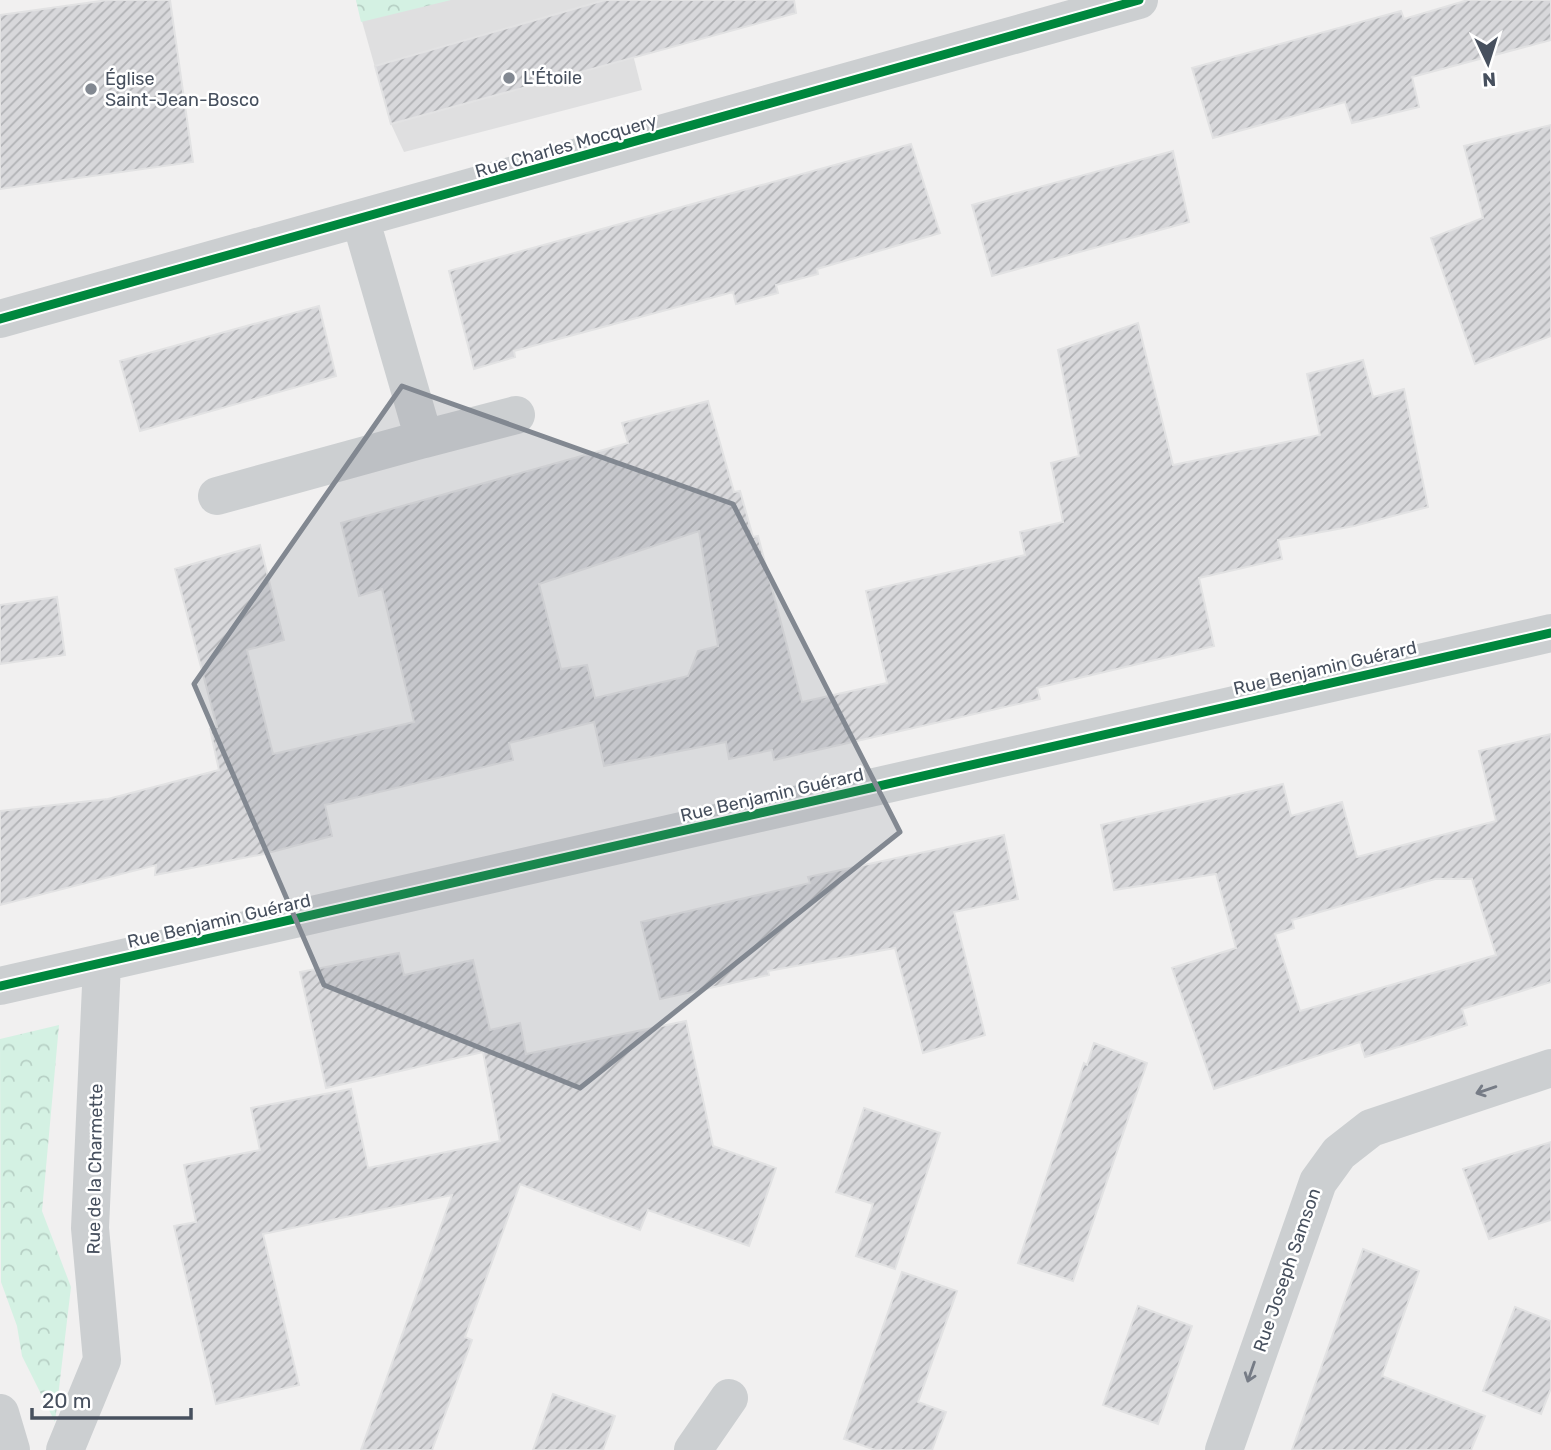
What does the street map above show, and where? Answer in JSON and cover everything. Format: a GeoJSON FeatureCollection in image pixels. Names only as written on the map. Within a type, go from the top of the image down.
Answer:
{"type":"FeatureCollection","features":[{"type":"Feature","properties":{"kind":"street","name":"Rue Charles Mocquery"},"geometry":{"type":"LineString","coordinates":[[0,319],[1139,0]]}},
{"type":"Feature","properties":{"kind":"street"},"geometry":{"type":"LineString","coordinates":[[361,220],[424,439]]}},
{"type":"Feature","properties":{"kind":"street"},"geometry":{"type":"LineString","coordinates":[[217,496],[516,415]]}},
{"type":"Feature","properties":{"kind":"street","name":"Rue Benjamin Guérard"},"geometry":{"type":"LineString","coordinates":[[0,986],[1551,633]]}},
{"type":"Feature","properties":{"kind":"street","name":"Rue de la Charmette"},"geometry":{"type":"LineString","coordinates":[[65,1450],[102,1360],[90,1227],[102,964]]}},
{"type":"Feature","properties":{"kind":"street","name":"Rue Joseph Samson"},"geometry":{"type":"LineString","coordinates":[[1224,1450],[1318,1181],[1339,1153],[1371,1128],[1551,1068]]}},
{"type":"Feature","properties":{"kind":"street"},"geometry":{"type":"LineString","coordinates":[[693,1450],[729,1398]]}},
{"type":"Feature","properties":{"kind":"street"},"geometry":{"type":"LineString","coordinates":[[0,1413],[12,1450]]}},
{"type":"Feature","properties":{"kind":"highlighted area"},"geometry":{"type":"Polygon","coordinates":[[[402,386],[733,504],[900,832],[580,1088],[324,985],[194,684],[402,386]]]}},
{"type":"Feature","properties":{"kind":"shaded area","name":"L'Étoile"},"geometry":{"type":"Polygon","coordinates":[[[356,0],[619,0],[642,90],[404,152],[391,124],[356,0]]]}},
{"type":"Feature","properties":{"kind":"green space"},"geometry":{"type":"Polygon","coordinates":[[[356,0],[451,0],[361,22],[356,0]]]}},
{"type":"Feature","properties":{"kind":"green space"},"geometry":{"type":"Polygon","coordinates":[[[59,1025],[42,1211],[71,1287],[55,1422],[22,1356],[17,1326],[1,1282],[0,1039],[59,1025]]]}},
{"type":"Feature","properties":{"kind":"building","name":"Église Saint-Jean-Bosco"},"geometry":{"type":"Polygon","coordinates":[[[108,0],[170,0],[193,162],[0,189],[0,15],[108,0]]]}},
{"type":"Feature","properties":{"kind":"building"},"geometry":{"type":"Polygon","coordinates":[[[605,0],[794,0],[796,13],[391,124],[375,66],[605,0]]]}},
{"type":"Feature","properties":{"kind":"building"},"geometry":{"type":"Polygon","coordinates":[[[1468,0],[1551,0],[1551,40],[1412,77],[1419,107],[1352,123],[1345,102],[1213,138],[1192,68],[1401,11],[1404,19],[1468,0]]]}},
{"type":"Feature","properties":{"kind":"building"},"geometry":{"type":"Polygon","coordinates":[[[1551,125],[1551,336],[1475,364],[1431,238],[1483,218],[1464,146],[1551,125]]]}},
{"type":"Feature","properties":{"kind":"building"},"geometry":{"type":"Polygon","coordinates":[[[911,144],[940,233],[817,269],[818,274],[776,285],[778,293],[736,304],[733,292],[514,351],[515,357],[474,369],[449,271],[911,144]]]}},
{"type":"Feature","properties":{"kind":"building"},"geometry":{"type":"Polygon","coordinates":[[[1173,151],[1189,222],[992,276],[972,205],[1173,151]]]}},
{"type":"Feature","properties":{"kind":"building"},"geometry":{"type":"Polygon","coordinates":[[[319,306],[336,376],[140,431],[120,361],[319,306]]]}},
{"type":"Feature","properties":{"kind":"building"},"geometry":{"type":"Polygon","coordinates":[[[1138,323],[1173,465],[1320,435],[1307,374],[1363,360],[1373,397],[1404,389],[1428,507],[1354,526],[1278,540],[1282,559],[1199,578],[1214,646],[1037,688],[1040,699],[774,760],[772,750],[729,759],[726,742],[604,766],[594,722],[509,743],[513,760],[325,805],[332,836],[264,854],[155,875],[156,865],[0,905],[0,811],[108,799],[219,770],[210,729],[217,727],[175,569],[260,545],[284,640],[247,650],[273,754],[414,722],[382,589],[359,596],[341,523],[628,443],[622,423],[708,401],[734,492],[740,491],[753,537],[758,536],[802,702],[887,683],[866,591],[1025,555],[1020,532],[1063,522],[1051,463],[1079,456],[1058,350],[1138,323]],[[699,531],[539,584],[561,669],[587,665],[595,698],[688,676],[698,651],[718,646],[699,531]]]}},
{"type":"Feature","properties":{"kind":"building"},"geometry":{"type":"Polygon","coordinates":[[[57,597],[65,655],[0,664],[0,605],[57,597]]]}},
{"type":"Feature","properties":{"kind":"building"},"geometry":{"type":"Polygon","coordinates":[[[1551,734],[1551,982],[1462,1009],[1467,1025],[1415,1042],[1365,1057],[1360,1042],[1214,1089],[1172,968],[1236,948],[1216,874],[1114,890],[1101,825],[1283,784],[1291,816],[1342,802],[1357,857],[1496,821],[1479,751],[1551,734]],[[1435,879],[1292,920],[1294,928],[1275,934],[1300,1011],[1496,955],[1472,879],[1435,879]]]}},
{"type":"Feature","properties":{"kind":"building"},"geometry":{"type":"Polygon","coordinates":[[[1004,835],[1018,899],[954,912],[985,1035],[923,1053],[895,948],[768,971],[769,975],[660,999],[641,922],[810,883],[808,877],[1004,835]]]}},
{"type":"Feature","properties":{"kind":"building"},"geometry":{"type":"Polygon","coordinates":[[[399,953],[404,975],[473,960],[490,1030],[520,1023],[526,1054],[686,1021],[713,1146],[776,1168],[749,1246],[648,1210],[640,1230],[520,1184],[465,1337],[472,1340],[432,1450],[361,1450],[452,1195],[263,1234],[299,1385],[216,1404],[174,1226],[196,1222],[184,1165],[260,1150],[251,1108],[351,1089],[368,1168],[500,1141],[483,1052],[326,1088],[300,972],[399,953]]]}},
{"type":"Feature","properties":{"kind":"building"},"geometry":{"type":"Polygon","coordinates":[[[1094,1043],[1147,1063],[1073,1281],[1018,1263],[1084,1063],[1087,1065],[1094,1043]]]}},
{"type":"Feature","properties":{"kind":"building"},"geometry":{"type":"Polygon","coordinates":[[[864,1108],[940,1133],[895,1269],[856,1256],[873,1204],[836,1192],[864,1108]]]}},
{"type":"Feature","properties":{"kind":"building"},"geometry":{"type":"Polygon","coordinates":[[[1551,1142],[1551,1220],[1489,1239],[1463,1169],[1551,1142]]]}},
{"type":"Feature","properties":{"kind":"building"},"geometry":{"type":"Polygon","coordinates":[[[1363,1249],[1419,1271],[1382,1376],[1485,1416],[1471,1450],[1292,1450],[1363,1249]]]}},
{"type":"Feature","properties":{"kind":"building"},"geometry":{"type":"Polygon","coordinates":[[[902,1272],[957,1291],[918,1402],[946,1412],[932,1450],[875,1450],[844,1439],[902,1272]]]}},
{"type":"Feature","properties":{"kind":"building"},"geometry":{"type":"Polygon","coordinates":[[[1138,1306],[1192,1326],[1158,1424],[1103,1405],[1138,1306]]]}},
{"type":"Feature","properties":{"kind":"building"},"geometry":{"type":"Polygon","coordinates":[[[1515,1307],[1551,1321],[1551,1388],[1541,1414],[1483,1391],[1515,1307]]]}},
{"type":"Feature","properties":{"kind":"building"},"geometry":{"type":"Polygon","coordinates":[[[553,1394],[615,1416],[603,1450],[533,1450],[553,1394]]]}},
{"type":"Feature","properties":{"kind":"cycle path"},"geometry":{"type":"LineString","coordinates":[[0,319],[1139,0]]}},
{"type":"Feature","properties":{"kind":"cycle path"},"geometry":{"type":"LineString","coordinates":[[0,986],[1551,633]]}},
{"type":"Feature","properties":{"kind":"place","name":"L'Étoile"},"geometry":{"type":"Point","coordinates":[509,78]}},
{"type":"Feature","properties":{"kind":"place","name":"Église Saint-Jean-Bosco"},"geometry":{"type":"Point","coordinates":[91,89]}}]}
